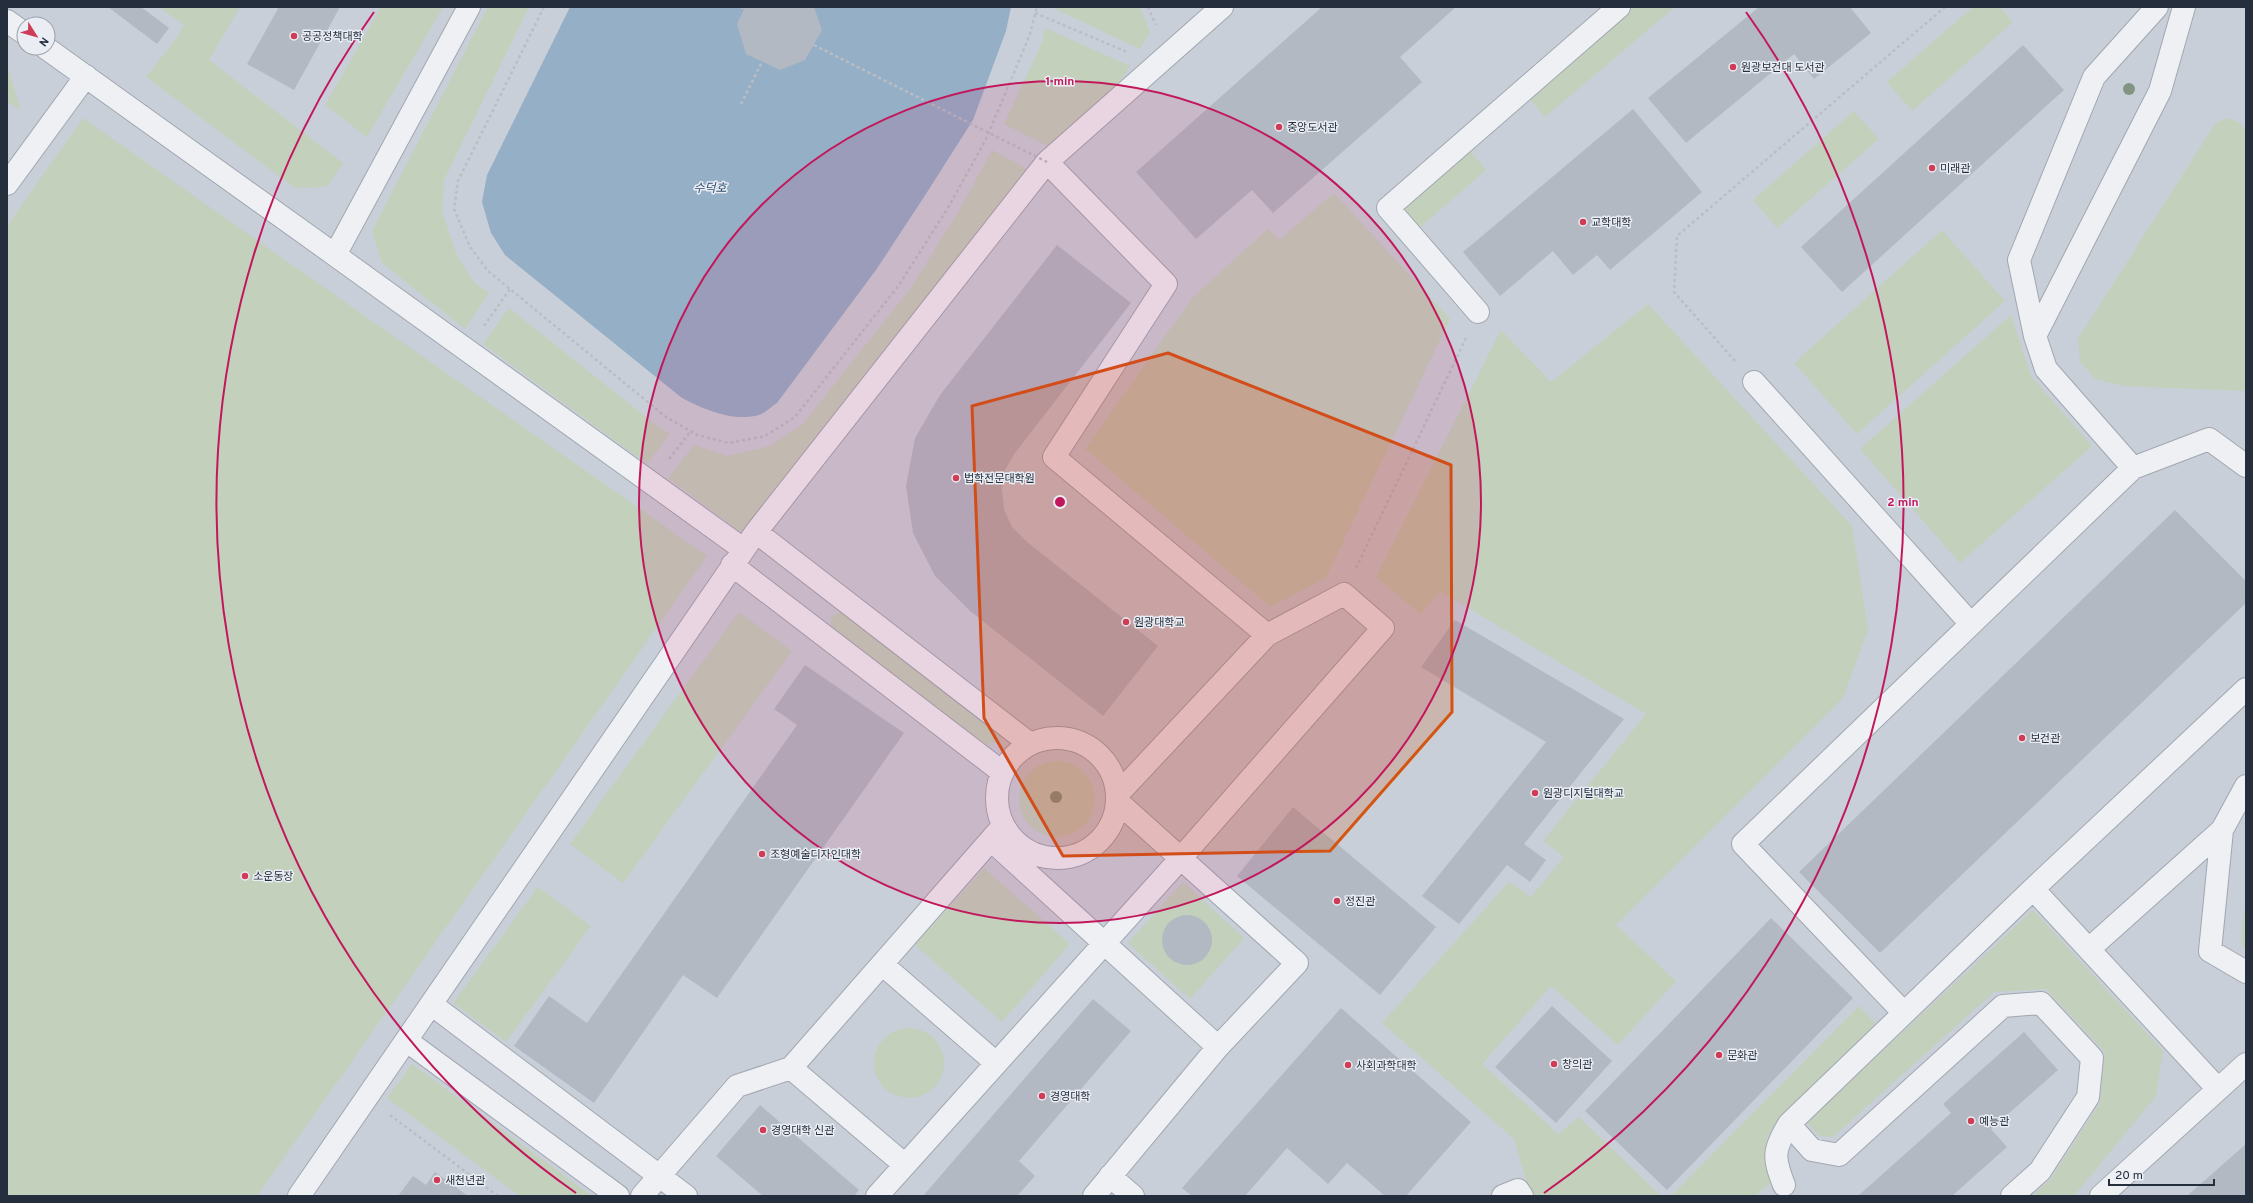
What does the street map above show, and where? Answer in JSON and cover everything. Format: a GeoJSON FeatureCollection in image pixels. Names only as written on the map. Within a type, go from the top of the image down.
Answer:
{"type":"FeatureCollection","features":[{"type":"Feature","properties":{"kind":"street"},"geometry":{"type":"LineString","coordinates":[[335,255],[469,7]]}},
{"type":"Feature","properties":{"kind":"street"},"geometry":{"type":"LineString","coordinates":[[299,1196],[407,1041],[737,557],[756,532],[1047,162],[1222,7]]}},
{"type":"Feature","properties":{"kind":"street"},"geometry":{"type":"LineString","coordinates":[[1478,312],[1388,208],[1619,7]]}},
{"type":"Feature","properties":{"kind":"street"},"geometry":{"type":"LineString","coordinates":[[2133,468],[2046,369],[2035,336],[2019,260],[2094,77],[2157,7]]}},
{"type":"Feature","properties":{"kind":"street"},"geometry":{"type":"LineString","coordinates":[[2035,336],[2160,91],[2184,7]]}},
{"type":"Feature","properties":{"kind":"street"},"geometry":{"type":"LineString","coordinates":[[7,21],[16,27]]}},
{"type":"Feature","properties":{"kind":"street"},"geometry":{"type":"LineString","coordinates":[[56,55],[651,483],[737,557],[1002,772]]}},
{"type":"Feature","properties":{"kind":"street"},"geometry":{"type":"LineString","coordinates":[[7,184],[86,76]]}},
{"type":"Feature","properties":{"kind":"street"},"geometry":{"type":"LineString","coordinates":[[1047,162],[1166,284],[1054,457],[1267,635]]}},
{"type":"Feature","properties":{"kind":"street"},"geometry":{"type":"LineString","coordinates":[[1754,382],[1971,624]]}},
{"type":"Feature","properties":{"kind":"street"},"geometry":{"type":"LineString","coordinates":[[1904,1013],[1743,844],[2133,468],[2209,439],[2246,466]]}},
{"type":"Feature","properties":{"kind":"street"},"geometry":{"type":"LineString","coordinates":[[756,532],[1030,744]]}},
{"type":"Feature","properties":{"kind":"street"},"geometry":{"type":"LineString","coordinates":[[877,1196],[1181,858],[1383,628],[1344,594],[1267,635],[1117,798]]}},
{"type":"Feature","properties":{"kind":"street"},"geometry":{"type":"LineString","coordinates":[[1783,1192],[1775,1162],[1778,1141],[1789,1124],[2033,890],[2246,689]]}},
{"type":"Feature","properties":{"kind":"street"},"geometry":{"type":"LineString","coordinates":[[642,1196],[737,1086],[791,1068],[883,965],[997,833],[997,785],[1005,766],[1019,750],[1030,744],[1054,737],[1074,739],[1091,747],[1105,760],[1114,776],[1117,798],[1115,814],[1107,831],[1093,847],[1074,856],[1054,859],[1033,854],[1015,842],[997,833]]}},
{"type":"Feature","properties":{"kind":"street"},"geometry":{"type":"LineString","coordinates":[[2088,949],[2222,830],[2246,786]]}},
{"type":"Feature","properties":{"kind":"street"},"geometry":{"type":"LineString","coordinates":[[1094,1196],[1218,1047],[1297,963],[1117,798]]}},
{"type":"Feature","properties":{"kind":"street"},"geometry":{"type":"LineString","coordinates":[[2222,830],[2210,951],[2246,972]]}},
{"type":"Feature","properties":{"kind":"street"},"geometry":{"type":"LineString","coordinates":[[997,833],[1104,942],[1218,1047]]}},
{"type":"Feature","properties":{"kind":"street"},"geometry":{"type":"LineString","coordinates":[[2033,890],[2217,1088]]}},
{"type":"Feature","properties":{"kind":"street"},"geometry":{"type":"LineString","coordinates":[[883,965],[996,1063]]}},
{"type":"Feature","properties":{"kind":"street"},"geometry":{"type":"LineString","coordinates":[[1789,1124],[1812,1150],[1839,1155],[2003,1006],[2041,1003],[2092,1058],[2088,1097],[2040,1171],[2012,1196]]}},
{"type":"Feature","properties":{"kind":"street"},"geometry":{"type":"LineString","coordinates":[[432,1004],[686,1196]]}},
{"type":"Feature","properties":{"kind":"street"},"geometry":{"type":"LineString","coordinates":[[407,1041],[618,1196]]}},
{"type":"Feature","properties":{"kind":"street"},"geometry":{"type":"LineString","coordinates":[[2101,1196],[2217,1088],[2246,1064]]}},
{"type":"Feature","properties":{"kind":"street"},"geometry":{"type":"LineString","coordinates":[[791,1068],[905,1165]]}},
{"type":"Feature","properties":{"kind":"street"},"geometry":{"type":"LineString","coordinates":[[1110,1176],[1133,1196]]}},
{"type":"Feature","properties":{"kind":"street"},"geometry":{"type":"LineString","coordinates":[[1503,1196],[1518,1190],[1522,1196]]}},
{"type":"Feature","properties":{"kind":"path"},"geometry":{"type":"LineString","coordinates":[[544,7],[458,181],[454,209],[470,247],[488,271],[666,417],[697,434],[729,443],[765,436],[795,417],[899,285],[949,206],[986,139],[1029,38],[1037,7]]}},
{"type":"Feature","properties":{"kind":"path"},"geometry":{"type":"LineString","coordinates":[[1754,382],[1674,292],[1677,236],[1945,7]]}},
{"type":"Feature","properties":{"kind":"path"},"geometry":{"type":"LineString","coordinates":[[1035,12],[1156,65]]}},
{"type":"Feature","properties":{"kind":"path"},"geometry":{"type":"LineString","coordinates":[[814,45],[1047,162]]}},
{"type":"Feature","properties":{"kind":"path"},"geometry":{"type":"LineString","coordinates":[[741,104],[762,62]]}},
{"type":"Feature","properties":{"kind":"path"},"geometry":{"type":"LineString","coordinates":[[467,351],[510,289]]}},
{"type":"Feature","properties":{"kind":"path"},"geometry":{"type":"LineString","coordinates":[[1344,594],[1478,312]]}},
{"type":"Feature","properties":{"kind":"path"},"geometry":{"type":"LineString","coordinates":[[651,483],[691,431]]}},
{"type":"Feature","properties":{"kind":"path"},"geometry":{"type":"LineString","coordinates":[[367,1098],[498,1196]]}},
{"type":"Feature","properties":{"kind":"highlighted area"},"geometry":{"type":"Polygon","coordinates":[[[1168,353],[1451,465],[1452,712],[1330,851],[1063,856],[984,718],[972,406],[1168,353]]]}},
{"type":"Feature","properties":{"kind":"shaded area","name":"원광대학교"},"geometry":{"type":"Polygon","coordinates":[[[7,7],[2246,7],[2246,1196],[7,1196],[7,7]]]}},
{"type":"Feature","properties":{"kind":"green space"},"geometry":{"type":"Polygon","coordinates":[[[159,7],[240,7],[209,60],[343,163],[326,187],[295,188],[146,77],[178,36],[184,25],[159,7]]]}},
{"type":"Feature","properties":{"kind":"green space"},"geometry":{"type":"Polygon","coordinates":[[[381,7],[443,7],[367,137],[325,105],[381,7]]]}},
{"type":"Feature","properties":{"kind":"green space"},"geometry":{"type":"Polygon","coordinates":[[[488,7],[529,7],[444,180],[442,211],[457,256],[474,282],[489,293],[465,329],[382,263],[372,231],[488,7]]]}},
{"type":"Feature","properties":{"kind":"green space"},"geometry":{"type":"Polygon","coordinates":[[[1051,7],[1140,7],[1150,32],[1140,49],[1051,7]]]}},
{"type":"Feature","properties":{"kind":"green space"},"geometry":{"type":"Polygon","coordinates":[[[1633,7],[1675,7],[1545,117],[1527,96],[1633,7]]]}},
{"type":"Feature","properties":{"kind":"green space"},"geometry":{"type":"Polygon","coordinates":[[[1973,7],[2000,7],[2013,22],[1912,111],[1887,82],[1973,7]]]}},
{"type":"Feature","properties":{"kind":"green space"},"geometry":{"type":"Polygon","coordinates":[[[1045,28],[1130,66],[1117,85],[1048,146],[1004,124],[1042,43],[1045,28]]]}},
{"type":"Feature","properties":{"kind":"green space"},"geometry":{"type":"Polygon","coordinates":[[[7,65],[21,111],[7,101],[7,65]]]}},
{"type":"Feature","properties":{"kind":"green space"},"geometry":{"type":"Polygon","coordinates":[[[1854,111],[1879,139],[1777,228],[1753,200],[1854,111]]]}},
{"type":"Feature","properties":{"kind":"green space","name":"소운동장"},"geometry":{"type":"Polygon","coordinates":[[[83,118],[707,556],[257,1196],[7,1196],[7,226],[83,118]]]}},
{"type":"Feature","properties":{"kind":"green space"},"geometry":{"type":"Polygon","coordinates":[[[2226,118],[2238,122],[2246,130],[2246,391],[2123,386],[2095,379],[2080,361],[2078,339],[2215,124],[2226,118]]]}},
{"type":"Feature","properties":{"kind":"green space"},"geometry":{"type":"Polygon","coordinates":[[[1469,149],[1486,170],[1418,229],[1401,208],[1469,149]]]}},
{"type":"Feature","properties":{"kind":"green space"},"geometry":{"type":"Polygon","coordinates":[[[992,150],[1027,169],[741,532],[668,478],[694,445],[727,456],[770,446],[803,424],[910,289],[959,211],[992,150]]]}},
{"type":"Feature","properties":{"kind":"green space"},"geometry":{"type":"Polygon","coordinates":[[[1334,193],[1450,319],[1326,578],[1270,607],[1085,449],[1192,298],[1268,229],[1279,240],[1334,193]]]}},
{"type":"Feature","properties":{"kind":"green space"},"geometry":{"type":"Polygon","coordinates":[[[1942,230],[2005,301],[1857,434],[1794,363],[1942,230]]]}},
{"type":"Feature","properties":{"kind":"green space"},"geometry":{"type":"Polygon","coordinates":[[[1648,304],[1852,526],[1868,629],[1843,698],[1616,925],[1676,981],[1618,1045],[1551,986],[1482,1064],[1558,1134],[1579,1117],[1661,1196],[1535,1196],[1527,1183],[1514,1139],[1382,1023],[1509,882],[1531,897],[1564,857],[1543,841],[1646,714],[1441,592],[1420,614],[1376,577],[1501,330],[1551,382],[1648,304]]]}},
{"type":"Feature","properties":{"kind":"green space"},"geometry":{"type":"Polygon","coordinates":[[[509,308],[656,425],[670,434],[647,464],[483,344],[509,308]]]}},
{"type":"Feature","properties":{"kind":"green space"},"geometry":{"type":"Polygon","coordinates":[[[2011,315],[2031,376],[2092,446],[1960,563],[1860,449],[2011,315]]]}},
{"type":"Feature","properties":{"kind":"green space"},"geometry":{"type":"Polygon","coordinates":[[[739,612],[792,651],[623,883],[570,844],[739,612]]]}},
{"type":"Feature","properties":{"kind":"green space"},"geometry":{"type":"Polygon","coordinates":[[[841,613],[853,617],[989,723],[996,734],[996,742],[987,745],[976,742],[838,636],[831,626],[831,616],[841,613]]]}},
{"type":"Feature","properties":{"kind":"green space"},"geometry":{"type":"Polygon","coordinates":[[[1057,761],[1071,764],[1084,772],[1092,785],[1095,799],[1092,813],[1084,826],[1071,834],[1057,837],[1043,834],[1030,826],[1022,813],[1019,799],[1022,785],[1030,772],[1043,764],[1057,761]]]}},
{"type":"Feature","properties":{"kind":"green space"},"geometry":{"type":"Polygon","coordinates":[[[984,868],[1070,944],[1002,1022],[915,945],[984,868]]]}},
{"type":"Feature","properties":{"kind":"green space"},"geometry":{"type":"Polygon","coordinates":[[[1183,882],[1244,938],[1190,999],[1128,943],[1183,882]]]}},
{"type":"Feature","properties":{"kind":"green space"},"geometry":{"type":"Polygon","coordinates":[[[538,887],[591,926],[506,1042],[453,1003],[538,887]]]}},
{"type":"Feature","properties":{"kind":"green space"},"geometry":{"type":"Polygon","coordinates":[[[2246,903],[2246,949],[2241,945],[2242,922],[2246,903]]]}},
{"type":"Feature","properties":{"kind":"green space"},"geometry":{"type":"Polygon","coordinates":[[[2033,910],[2163,1051],[2156,1096],[2074,1196],[2032,1196],[2050,1180],[2100,1103],[2105,1052],[2046,989],[1994,992],[1833,1137],[1819,1136],[1807,1122],[2033,910]]]}},
{"type":"Feature","properties":{"kind":"green space"},"geometry":{"type":"Polygon","coordinates":[[[1859,1006],[1876,1024],[1780,1118],[1767,1137],[1764,1161],[1775,1180],[1755,1196],[1671,1196],[1859,1006]]]}},
{"type":"Feature","properties":{"kind":"green space"},"geometry":{"type":"Polygon","coordinates":[[[902,1028],[916,1028],[929,1034],[938,1043],[944,1056],[942,1076],[934,1088],[916,1098],[902,1098],[889,1092],[880,1083],[874,1070],[874,1056],[880,1043],[889,1034],[902,1028]]]}},
{"type":"Feature","properties":{"kind":"green space"},"geometry":{"type":"Polygon","coordinates":[[[412,1064],[592,1196],[520,1196],[387,1098],[412,1064]]]}},
{"type":"Feature","properties":{"kind":"water","name":"수덕호"},"geometry":{"type":"Polygon","coordinates":[[[570,7],[1011,7],[1006,31],[973,120],[876,270],[777,403],[759,415],[739,417],[719,414],[682,398],[505,255],[491,233],[482,202],[487,175],[570,7]]]}},
{"type":"Feature","properties":{"kind":"building"},"geometry":{"type":"Polygon","coordinates":[[[108,7],[141,7],[169,28],[157,44],[108,7]]]}},
{"type":"Feature","properties":{"kind":"building","name":"공공정책대학"},"geometry":{"type":"Polygon","coordinates":[[[279,7],[340,7],[294,90],[247,64],[279,7]]]}},
{"type":"Feature","properties":{"kind":"building"},"geometry":{"type":"Polygon","coordinates":[[[745,7],[814,7],[822,30],[805,60],[780,70],[746,54],[737,24],[745,7]]]}},
{"type":"Feature","properties":{"kind":"building","name":"중앙도서관"},"geometry":{"type":"Polygon","coordinates":[[[1322,7],[1456,7],[1400,57],[1422,82],[1273,213],[1252,190],[1196,239],[1136,172],[1322,7]]]}},
{"type":"Feature","properties":{"kind":"building","name":"원광보건대 도서관"},"geometry":{"type":"Polygon","coordinates":[[[1759,7],[1850,7],[1871,33],[1814,79],[1794,54],[1686,143],[1648,98],[1759,7]]]}},
{"type":"Feature","properties":{"kind":"building","name":"미래관"},"geometry":{"type":"Polygon","coordinates":[[[2023,45],[2064,90],[1842,292],[1801,247],[2023,45]]]}},
{"type":"Feature","properties":{"kind":"building","name":"교학대학"},"geometry":{"type":"Polygon","coordinates":[[[1633,109],[1702,192],[1610,270],[1597,255],[1573,275],[1553,251],[1500,296],[1463,252],[1633,109]]]}},
{"type":"Feature","properties":{"kind":"building","name":"법학전문대학원"},"geometry":{"type":"Polygon","coordinates":[[[1057,245],[1131,303],[1015,453],[1005,470],[1002,489],[1004,509],[1012,527],[1026,541],[1158,646],[1103,716],[970,611],[935,576],[913,533],[906,486],[915,438],[940,395],[1057,245]]]}},
{"type":"Feature","properties":{"kind":"building","name":"보건관"},"geometry":{"type":"Polygon","coordinates":[[[2175,510],[2246,581],[2246,603],[1880,953],[1799,872],[2175,510]]]}},
{"type":"Feature","properties":{"kind":"building","name":"원광디지털대학교"},"geometry":{"type":"Polygon","coordinates":[[[1455,620],[1624,719],[1524,844],[1546,860],[1530,882],[1507,865],[1459,924],[1422,896],[1546,742],[1421,667],[1455,620]]]}},
{"type":"Feature","properties":{"kind":"building","name":"조형예술디자인대학"},"geometry":{"type":"Polygon","coordinates":[[[805,665],[904,733],[717,998],[683,975],[594,1103],[514,1046],[549,996],[587,1023],[797,725],[774,709],[805,665]]]}},
{"type":"Feature","properties":{"kind":"building","name":"정진관"},"geometry":{"type":"Polygon","coordinates":[[[1293,807],[1436,927],[1380,995],[1237,876],[1293,807]]]}},
{"type":"Feature","properties":{"kind":"building"},"geometry":{"type":"Polygon","coordinates":[[[1187,915],[1196,917],[1207,926],[1212,940],[1210,949],[1201,960],[1187,965],[1178,963],[1167,954],[1162,940],[1164,931],[1173,920],[1187,915]]]}},
{"type":"Feature","properties":{"kind":"building","name":"문화관"},"geometry":{"type":"Polygon","coordinates":[[[1771,918],[1853,998],[1667,1190],[1585,1111],[1771,918]]]}},
{"type":"Feature","properties":{"kind":"building","name":"경영대학"},"geometry":{"type":"Polygon","coordinates":[[[1093,999],[1131,1031],[1019,1161],[1035,1176],[1017,1196],[923,1196],[1093,999]]]}},
{"type":"Feature","properties":{"kind":"building","name":"창의관"},"geometry":{"type":"Polygon","coordinates":[[[1552,1006],[1612,1061],[1556,1123],[1495,1067],[1552,1006]]]}},
{"type":"Feature","properties":{"kind":"building","name":"사회과학대학"},"geometry":{"type":"Polygon","coordinates":[[[1341,1008],[1471,1122],[1406,1196],[1385,1196],[1347,1163],[1328,1184],[1287,1148],[1245,1196],[1192,1196],[1182,1188],[1341,1008]]]}},
{"type":"Feature","properties":{"kind":"building","name":"예능관"},"geometry":{"type":"Polygon","coordinates":[[[2024,1032],[2058,1070],[1991,1129],[2007,1147],[1952,1196],[1858,1196],[1951,1113],[1943,1104],[2024,1032]]]}},
{"type":"Feature","properties":{"kind":"building","name":"경영대학 신관"},"geometry":{"type":"Polygon","coordinates":[[[760,1105],[859,1190],[854,1196],[763,1196],[716,1156],[760,1105]]]}},
{"type":"Feature","properties":{"kind":"building"},"geometry":{"type":"Polygon","coordinates":[[[2246,1144],[2246,1196],[2187,1196],[2246,1144]]]}},
{"type":"Feature","properties":{"kind":"building","name":"새천년관"},"geometry":{"type":"Polygon","coordinates":[[[435,1172],[468,1196],[398,1196],[413,1176],[426,1185],[435,1172]]]}},
{"type":"Feature","properties":{"kind":"place","name":"공공정책대학"},"geometry":{"type":"Point","coordinates":[294,36]}},
{"type":"Feature","properties":{"kind":"place","name":"원광보건대 도서관"},"geometry":{"type":"Point","coordinates":[1733,67]}},
{"type":"Feature","properties":{"kind":"place","name":"중앙도서관"},"geometry":{"type":"Point","coordinates":[1279,127]}},
{"type":"Feature","properties":{"kind":"place","name":"미래관"},"geometry":{"type":"Point","coordinates":[1932,168]}},
{"type":"Feature","properties":{"kind":"place","name":"교학대학"},"geometry":{"type":"Point","coordinates":[1583,222]}},
{"type":"Feature","properties":{"kind":"place","name":"법학전문대학원"},"geometry":{"type":"Point","coordinates":[956,478]}},
{"type":"Feature","properties":{"kind":"place","name":"원광대학교"},"geometry":{"type":"Point","coordinates":[1126,622]}},
{"type":"Feature","properties":{"kind":"place","name":"보건관"},"geometry":{"type":"Point","coordinates":[2022,738]}},
{"type":"Feature","properties":{"kind":"place","name":"원광디지털대학교"},"geometry":{"type":"Point","coordinates":[1535,793]}},
{"type":"Feature","properties":{"kind":"place","name":"조형예술디자인대학"},"geometry":{"type":"Point","coordinates":[762,854]}},
{"type":"Feature","properties":{"kind":"place","name":"소운동장"},"geometry":{"type":"Point","coordinates":[245,876]}},
{"type":"Feature","properties":{"kind":"place","name":"정진관"},"geometry":{"type":"Point","coordinates":[1337,901]}},
{"type":"Feature","properties":{"kind":"place","name":"문화관"},"geometry":{"type":"Point","coordinates":[1719,1055]}},
{"type":"Feature","properties":{"kind":"place","name":"창의관"},"geometry":{"type":"Point","coordinates":[1554,1064]}},
{"type":"Feature","properties":{"kind":"place","name":"사회과학대학"},"geometry":{"type":"Point","coordinates":[1348,1065]}},
{"type":"Feature","properties":{"kind":"place","name":"경영대학"},"geometry":{"type":"Point","coordinates":[1042,1096]}},
{"type":"Feature","properties":{"kind":"place","name":"예능관"},"geometry":{"type":"Point","coordinates":[1971,1121]}},
{"type":"Feature","properties":{"kind":"place","name":"경영대학 신관"},"geometry":{"type":"Point","coordinates":[763,1130]}},
{"type":"Feature","properties":{"kind":"place","name":"새천년관"},"geometry":{"type":"Point","coordinates":[437,1180]}}]}
